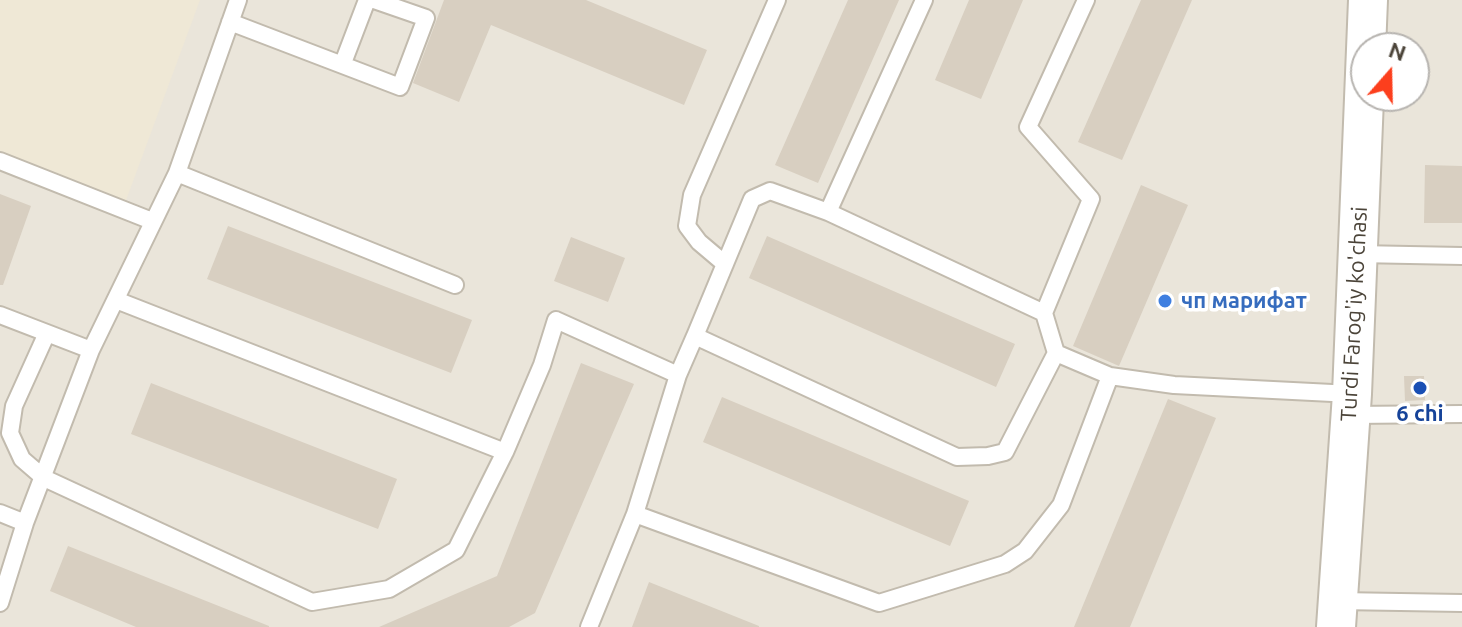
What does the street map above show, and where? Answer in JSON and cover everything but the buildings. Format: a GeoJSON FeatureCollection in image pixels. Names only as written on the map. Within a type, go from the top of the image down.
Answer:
{"type":"FeatureCollection","features":[{"type":"Feature","properties":{"kind":"street","name":"Turdi Farog'iy ko'chasi"},"geometry":{"type":"LineString","coordinates":[[1337,614],[1351,404],[1368,0]]}},
{"type":"Feature","properties":{"kind":"lane"},"geometry":{"type":"LineString","coordinates":[[0,603],[25,523],[91,350],[177,173],[238,0]]}},
{"type":"Feature","properties":{"kind":"lane"},"geometry":{"type":"LineString","coordinates":[[343,63],[367,0]]}},
{"type":"Feature","properties":{"kind":"lane"},"geometry":{"type":"LineString","coordinates":[[230,22],[400,87],[426,18],[374,0]]}},
{"type":"Feature","properties":{"kind":"lane"},"geometry":{"type":"LineString","coordinates":[[725,264],[699,242],[687,226],[692,195],[777,0]]}},
{"type":"Feature","properties":{"kind":"lane"},"geometry":{"type":"LineString","coordinates":[[828,212],[924,0]]}},
{"type":"Feature","properties":{"kind":"lane"},"geometry":{"type":"LineString","coordinates":[[695,336],[957,457],[1005,452],[1056,353],[1044,313],[1091,199],[1028,127],[1086,0]]}},
{"type":"Feature","properties":{"kind":"lane"},"geometry":{"type":"LineString","coordinates":[[0,161],[152,221]]}},
{"type":"Feature","properties":{"kind":"lane"},"geometry":{"type":"LineString","coordinates":[[177,173],[455,285]]}},
{"type":"Feature","properties":{"kind":"lane"},"geometry":{"type":"LineString","coordinates":[[589,627],[635,514],[678,375],[752,199],[770,191],[828,212],[1044,313]]}},
{"type":"Feature","properties":{"kind":"lane"},"geometry":{"type":"LineString","coordinates":[[1357,254],[1462,256]]}},
{"type":"Feature","properties":{"kind":"lane"},"geometry":{"type":"LineString","coordinates":[[116,300],[505,452]]}},
{"type":"Feature","properties":{"kind":"lane"},"geometry":{"type":"LineString","coordinates":[[0,315],[91,350]]}},
{"type":"Feature","properties":{"kind":"lane"},"geometry":{"type":"LineString","coordinates":[[47,333],[14,406],[10,433],[22,459],[44,478],[312,602],[389,589],[456,550],[505,452],[542,365],[556,320],[678,375]]}},
{"type":"Feature","properties":{"kind":"lane"},"geometry":{"type":"LineString","coordinates":[[1056,353],[1110,376],[1462,414]]}},
{"type":"Feature","properties":{"kind":"lane"},"geometry":{"type":"LineString","coordinates":[[635,514],[879,603],[1005,564],[1025,551],[1061,505],[1110,376]]}},
{"type":"Feature","properties":{"kind":"lane"},"geometry":{"type":"LineString","coordinates":[[0,513],[25,523]]}},
{"type":"Feature","properties":{"kind":"lane"},"geometry":{"type":"LineString","coordinates":[[1337,614],[1462,603]]}},
{"type":"Feature","properties":{"kind":"shaded area"},"geometry":{"type":"Polygon","coordinates":[[[0,0],[1462,0],[1462,627],[0,627],[0,0]]]}},
{"type":"Feature","properties":{"kind":"shaded area"},"geometry":{"type":"Polygon","coordinates":[[[0,0],[200,0],[125,203],[0,154],[0,0]]]}},
{"type":"Feature","properties":{"kind":"place","name":"чп марифат"},"geometry":{"type":"Point","coordinates":[1165,301]}},
{"type":"Feature","properties":{"kind":"place","name":"6 chi"},"geometry":{"type":"Point","coordinates":[1420,388]}}]}
